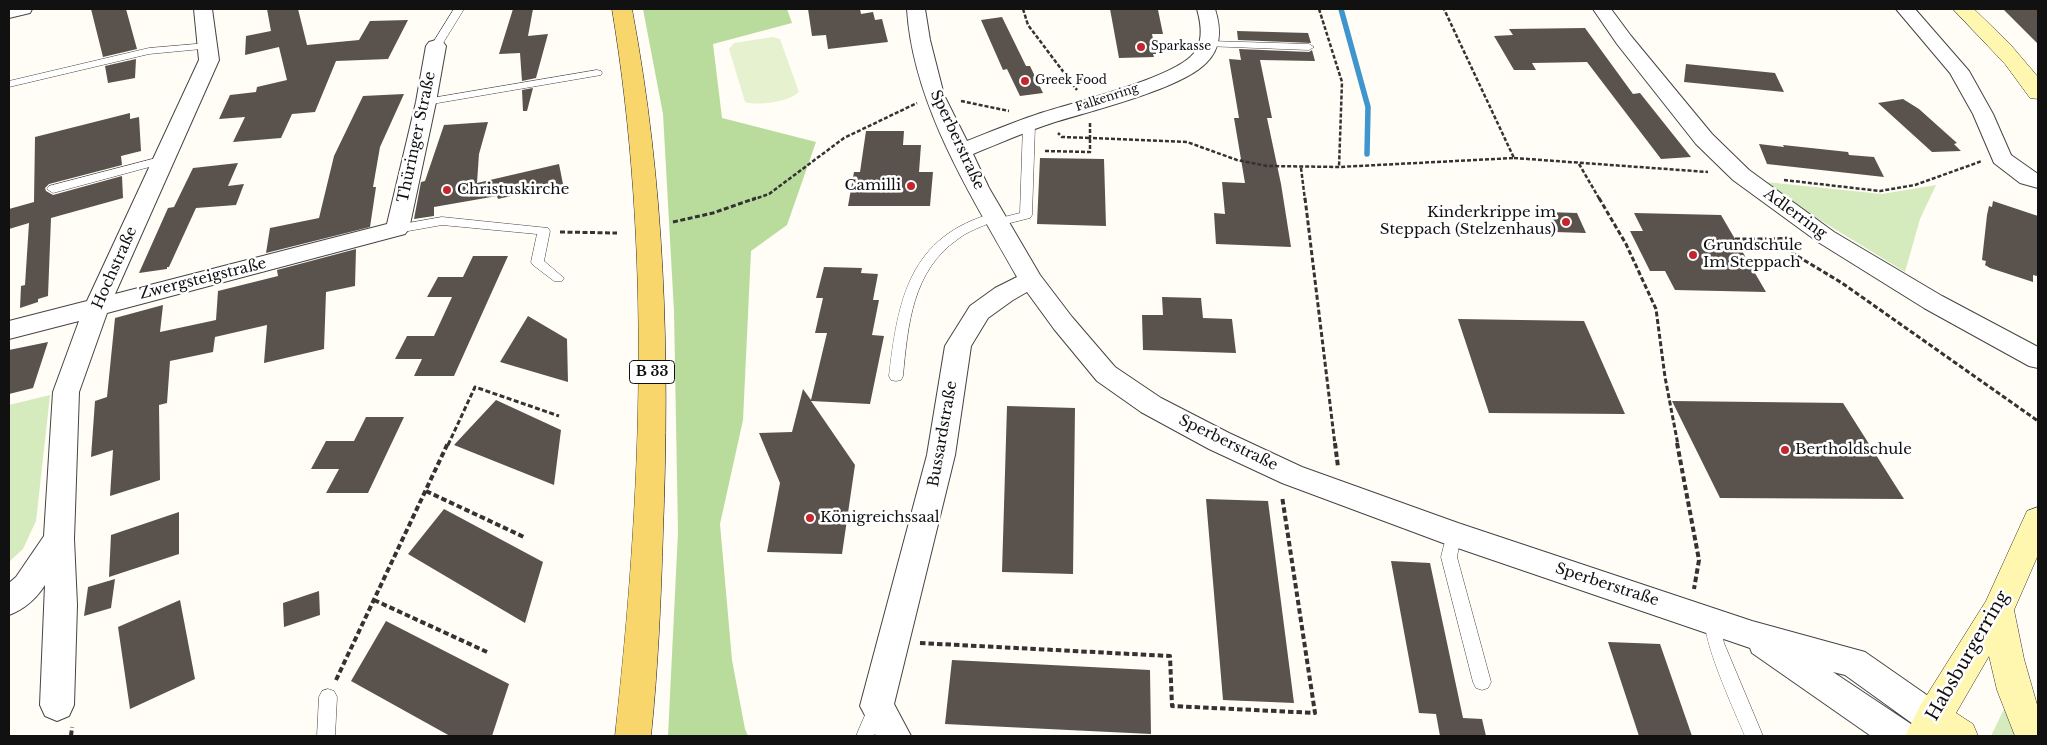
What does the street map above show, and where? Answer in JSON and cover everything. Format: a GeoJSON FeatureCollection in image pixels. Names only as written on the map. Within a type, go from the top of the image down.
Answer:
{"type":"FeatureCollection","features":[{"type":"Feature","properties":{"kind":"main road","name":"B 33"},"geometry":{"type":"LineString","coordinates":[[622,9],[636,95],[645,169],[650,244],[652,331],[652,433],[647,555],[633,736]]}},
{"type":"Feature","properties":{"kind":"street"},"geometry":{"type":"LineString","coordinates":[[9,12],[23,9]]}},
{"type":"Feature","properties":{"kind":"street","name":"Hochstraße"},"geometry":{"type":"LineString","coordinates":[[57,705],[61,605],[59,539],[66,392],[97,306],[210,60],[204,9]]}},
{"type":"Feature","properties":{"kind":"street","name":"Sperberstraße"},"geometry":{"type":"LineString","coordinates":[[916,9],[920,40],[934,95],[978,188],[1031,280],[1063,323],[1106,374],[1151,405],[1219,441],[1292,475],[1453,534],[1752,635],[1854,663],[1938,730]]}},
{"type":"Feature","properties":{"kind":"street"},"geometry":{"type":"LineString","coordinates":[[1206,9],[1211,24],[1209,44]]}},
{"type":"Feature","properties":{"kind":"street","name":"Adlerring"},"geometry":{"type":"LineString","coordinates":[[1602,9],[1624,40],[1704,139],[1741,175],[1826,237],[1933,302],[2038,359]]}},
{"type":"Feature","properties":{"kind":"street"},"geometry":{"type":"LineString","coordinates":[[1905,9],[1959,71],[1983,114],[2002,158],[2028,178],[2038,181]]}},
{"type":"Feature","properties":{"kind":"street"},"geometry":{"type":"LineString","coordinates":[[1963,9],[1981,25],[2028,77],[2038,93]]}},
{"type":"Feature","properties":{"kind":"street","name":"Falkenring"},"geometry":{"type":"LineString","coordinates":[[960,151],[1037,122],[1089,110],[1156,82],[1183,70],[1199,60],[1209,44]]}},
{"type":"Feature","properties":{"kind":"street","name":"Thüringer Straße"},"geometry":{"type":"LineString","coordinates":[[397,229],[426,102],[436,46]]}},
{"type":"Feature","properties":{"kind":"street","name":"Zwergsteigstraße"},"geometry":{"type":"LineString","coordinates":[[9,330],[397,229]]}},
{"type":"Feature","properties":{"kind":"street","name":"Bussardstraße"},"geometry":{"type":"LineString","coordinates":[[877,706],[942,455],[958,346],[979,312],[1004,294],[1031,280]]}},
{"type":"Feature","properties":{"kind":"street","name":"Habsburgerring"},"geometry":{"type":"LineString","coordinates":[[1938,730],[1998,610],[2038,520]]}},
{"type":"Feature","properties":{"kind":"street"},"geometry":{"type":"LineString","coordinates":[[9,601],[27,586],[59,539]]}},
{"type":"Feature","properties":{"kind":"street"},"geometry":{"type":"LineString","coordinates":[[1998,610],[2006,667],[2025,721],[2033,736]]}},
{"type":"Feature","properties":{"kind":"street","name":"Sperberstraße"},"geometry":{"type":"LineString","coordinates":[[1752,635],[1899,736]]}},
{"type":"Feature","properties":{"kind":"street"},"geometry":{"type":"LineString","coordinates":[[877,706],[894,736]]}},
{"type":"Feature","properties":{"kind":"lane"},"geometry":{"type":"LineString","coordinates":[[436,46],[459,9]]}},
{"type":"Feature","properties":{"kind":"lane"},"geometry":{"type":"LineString","coordinates":[[1209,44],[1309,47]]}},
{"type":"Feature","properties":{"kind":"lane"},"geometry":{"type":"LineString","coordinates":[[9,84],[149,51],[208,46]]}},
{"type":"Feature","properties":{"kind":"lane"},"geometry":{"type":"LineString","coordinates":[[426,102],[597,73]]}},
{"type":"Feature","properties":{"kind":"lane"},"geometry":{"type":"LineString","coordinates":[[896,376],[903,314],[916,278],[938,248],[954,235],[996,219],[1026,215],[1037,122]]}},
{"type":"Feature","properties":{"kind":"lane"},"geometry":{"type":"LineString","coordinates":[[53,189],[164,160]]}},
{"type":"Feature","properties":{"kind":"lane"},"geometry":{"type":"LineString","coordinates":[[397,229],[442,221],[544,231],[537,262],[558,278]]}},
{"type":"Feature","properties":{"kind":"lane"},"geometry":{"type":"LineString","coordinates":[[1453,534],[1449,558],[1482,682]]}},
{"type":"Feature","properties":{"kind":"lane"},"geometry":{"type":"LineString","coordinates":[[1712,620],[1716,643],[1754,736]]}},
{"type":"Feature","properties":{"kind":"lane"},"geometry":{"type":"LineString","coordinates":[[326,736],[328,697]]}},
{"type":"Feature","properties":{"kind":"lane","name":"Bussardstraße"},"geometry":{"type":"LineString","coordinates":[[865,736],[877,706]]}},
{"type":"Feature","properties":{"kind":"path"},"geometry":{"type":"LineString","coordinates":[[1023,9],[1028,25],[1089,110],[1090,152],[1039,151]]}},
{"type":"Feature","properties":{"kind":"path"},"geometry":{"type":"LineString","coordinates":[[1319,9],[1342,82],[1339,166]]}},
{"type":"Feature","properties":{"kind":"path"},"geometry":{"type":"LineString","coordinates":[[1444,9],[1514,158]]}},
{"type":"Feature","properties":{"kind":"path"},"geometry":{"type":"LineString","coordinates":[[673,222],[713,213],[769,194],[844,138],[934,95],[1037,122]]}},
{"type":"Feature","properties":{"kind":"path"},"geometry":{"type":"LineString","coordinates":[[1062,137],[1187,142],[1237,160],[1267,166],[1301,168],[1514,158],[1741,175],[1880,191],[1915,185],[1978,161],[2002,158]]}},
{"type":"Feature","properties":{"kind":"path"},"geometry":{"type":"LineString","coordinates":[[1579,163],[1626,244],[1656,309],[1665,377],[1700,560],[1694,592]]}},
{"type":"Feature","properties":{"kind":"path"},"geometry":{"type":"LineString","coordinates":[[1301,168],[1341,493]]}},
{"type":"Feature","properties":{"kind":"path"},"geometry":{"type":"LineString","coordinates":[[544,231],[617,233]]}},
{"type":"Feature","properties":{"kind":"path"},"geometry":{"type":"LineString","coordinates":[[1735,239],[1794,238]]}},
{"type":"Feature","properties":{"kind":"path"},"geometry":{"type":"LineString","coordinates":[[1769,239],[1842,283],[2038,421]]}},
{"type":"Feature","properties":{"kind":"path"},"geometry":{"type":"LineString","coordinates":[[328,697],[475,387],[559,416]]}},
{"type":"Feature","properties":{"kind":"path"},"geometry":{"type":"LineString","coordinates":[[894,642],[1170,656],[1172,706],[1315,713],[1281,498],[1292,475]]}},
{"type":"Feature","properties":{"kind":"path"},"geometry":{"type":"LineString","coordinates":[[426,491],[526,538]]}},
{"type":"Feature","properties":{"kind":"path"},"geometry":{"type":"LineString","coordinates":[[374,600],[488,652]]}},
{"type":"Feature","properties":{"kind":"green space"},"geometry":{"type":"Polygon","coordinates":[[[643,9],[787,9],[792,23],[713,44],[722,118],[816,142],[787,225],[751,251],[743,420],[720,524],[732,660],[748,736],[668,736],[678,532],[674,311],[663,114],[643,9]]]}},
{"type":"Feature","properties":{"kind":"green space"},"geometry":{"type":"Polygon","coordinates":[[[772,37],[780,39],[799,92],[781,101],[758,104],[745,102],[729,49],[734,43],[772,37]]]}},
{"type":"Feature","properties":{"kind":"green space"},"geometry":{"type":"Polygon","coordinates":[[[1766,182],[1882,194],[1936,185],[1920,219],[1905,272],[1807,212],[1766,182]]]}},
{"type":"Feature","properties":{"kind":"green space"},"geometry":{"type":"Polygon","coordinates":[[[50,395],[36,521],[23,549],[9,562],[9,405],[50,395]]]}},
{"type":"Feature","properties":{"kind":"green space"},"geometry":{"type":"Polygon","coordinates":[[[2006,705],[2020,736],[1991,736],[2006,705]]]}},
{"type":"Feature","properties":{"kind":"building"},"geometry":{"type":"Polygon","coordinates":[[[91,9],[126,9],[137,49],[103,57],[91,9]]]}},
{"type":"Feature","properties":{"kind":"building"},"geometry":{"type":"Polygon","coordinates":[[[267,9],[298,9],[307,45],[359,40],[370,21],[408,20],[388,59],[336,61],[315,112],[292,114],[281,138],[233,142],[245,117],[219,119],[230,95],[256,92],[257,87],[287,80],[279,47],[245,55],[246,36],[271,31],[267,9]]]}},
{"type":"Feature","properties":{"kind":"building"},"geometry":{"type":"Polygon","coordinates":[[[513,9],[533,9],[528,36],[548,34],[536,78],[522,81],[520,53],[499,54],[513,9]]]}},
{"type":"Feature","properties":{"kind":"building"},"geometry":{"type":"Polygon","coordinates":[[[808,9],[860,9],[861,14],[873,12],[875,20],[882,19],[888,42],[828,49],[826,35],[812,36],[808,9]]]}},
{"type":"Feature","properties":{"kind":"building"},"geometry":{"type":"Polygon","coordinates":[[[1110,9],[1158,10],[1163,34],[1152,34],[1156,54],[1153,54],[1154,57],[1119,58],[1110,9]]]}},
{"type":"Feature","properties":{"kind":"building"},"geometry":{"type":"Polygon","coordinates":[[[2003,9],[2038,9],[2038,44],[2003,9]]]}},
{"type":"Feature","properties":{"kind":"building"},"geometry":{"type":"Polygon","coordinates":[[[1002,17],[1026,66],[1030,66],[1043,93],[1020,96],[1007,69],[1003,70],[981,20],[1002,17]]]}},
{"type":"Feature","properties":{"kind":"building"},"geometry":{"type":"Polygon","coordinates":[[[1585,28],[1633,94],[1640,93],[1691,157],[1661,159],[1587,62],[1532,63],[1536,70],[1514,70],[1494,36],[1513,35],[1509,29],[1585,28]]]}},
{"type":"Feature","properties":{"kind":"building"},"geometry":{"type":"Polygon","coordinates":[[[1237,31],[1308,33],[1311,43],[1238,40],[1237,31]]]}},
{"type":"Feature","properties":{"kind":"building"},"geometry":{"type":"Polygon","coordinates":[[[1239,49],[1309,52],[1312,50],[1315,61],[1260,60],[1272,118],[1267,118],[1281,184],[1291,247],[1216,244],[1214,213],[1225,214],[1222,182],[1245,183],[1234,118],[1239,118],[1229,59],[1241,60],[1239,49]]]}},
{"type":"Feature","properties":{"kind":"building"},"geometry":{"type":"Polygon","coordinates":[[[136,59],[135,78],[108,83],[105,66],[136,59]]]}},
{"type":"Feature","properties":{"kind":"building"},"geometry":{"type":"Polygon","coordinates":[[[1686,64],[1775,73],[1784,92],[1684,82],[1686,64]]]}},
{"type":"Feature","properties":{"kind":"building"},"geometry":{"type":"Polygon","coordinates":[[[533,88],[527,111],[523,111],[522,90],[533,88]]]}},
{"type":"Feature","properties":{"kind":"building"},"geometry":{"type":"Polygon","coordinates":[[[404,94],[380,147],[373,187],[376,187],[370,227],[266,253],[270,228],[319,218],[334,156],[363,96],[404,94]]]}},
{"type":"Feature","properties":{"kind":"building"},"geometry":{"type":"Polygon","coordinates":[[[1903,99],[1919,109],[1957,143],[1954,144],[1961,151],[1932,152],[1878,103],[1903,99]]]}},
{"type":"Feature","properties":{"kind":"building"},"geometry":{"type":"Polygon","coordinates":[[[130,113],[130,119],[139,117],[141,151],[121,156],[122,165],[49,184],[45,188],[46,191],[53,195],[122,176],[123,198],[51,218],[48,296],[38,299],[38,302],[20,308],[21,286],[25,285],[29,223],[9,229],[9,209],[34,202],[35,137],[130,113]]]}},
{"type":"Feature","properties":{"kind":"building"},"geometry":{"type":"Polygon","coordinates":[[[488,122],[479,154],[477,183],[559,164],[563,184],[498,199],[497,196],[434,207],[434,216],[414,219],[421,182],[425,181],[444,125],[488,122]]]}},
{"type":"Feature","properties":{"kind":"building"},"geometry":{"type":"Polygon","coordinates":[[[866,131],[904,131],[903,145],[921,145],[919,172],[933,172],[930,206],[848,206],[854,172],[860,172],[866,131]]]}},
{"type":"Feature","properties":{"kind":"building"},"geometry":{"type":"Polygon","coordinates":[[[1759,144],[1848,152],[1849,155],[1874,157],[1884,177],[1767,164],[1759,144]]]}},
{"type":"Feature","properties":{"kind":"building"},"geometry":{"type":"Polygon","coordinates":[[[1040,158],[1104,159],[1106,226],[1037,224],[1040,158]]]}},
{"type":"Feature","properties":{"kind":"building"},"geometry":{"type":"Polygon","coordinates":[[[238,163],[228,186],[244,184],[236,205],[196,208],[169,267],[167,269],[139,273],[168,208],[174,207],[193,168],[238,163]]]}},
{"type":"Feature","properties":{"kind":"building"},"geometry":{"type":"Polygon","coordinates":[[[1993,201],[2038,216],[2037,276],[2033,275],[2033,282],[1990,268],[1985,265],[1986,261],[1982,260],[1987,215],[1989,206],[1992,207],[1993,201]]]}},
{"type":"Feature","properties":{"kind":"building","name":"Kinderkrippe im Steppach (Stelzenhaus)"},"geometry":{"type":"Polygon","coordinates":[[[1547,212],[1577,213],[1586,233],[1555,232],[1547,212]]]}},
{"type":"Feature","properties":{"kind":"building","name":"Grundschule Im Steppach"},"geometry":{"type":"Polygon","coordinates":[[[1634,213],[1721,215],[1766,292],[1675,290],[1665,271],[1650,271],[1630,231],[1643,231],[1634,213]]]}},
{"type":"Feature","properties":{"kind":"building"},"geometry":{"type":"Polygon","coordinates":[[[356,249],[355,286],[326,292],[324,349],[264,363],[267,325],[215,337],[213,352],[170,361],[167,403],[159,405],[160,480],[110,496],[113,450],[91,457],[95,401],[107,397],[115,318],[163,305],[160,332],[216,320],[218,291],[278,276],[277,270],[356,249]]]}},
{"type":"Feature","properties":{"kind":"building"},"geometry":{"type":"Polygon","coordinates":[[[473,256],[508,256],[454,376],[414,376],[422,359],[395,359],[407,336],[434,336],[452,297],[427,297],[438,277],[463,277],[473,256]]]}},
{"type":"Feature","properties":{"kind":"building"},"geometry":{"type":"Polygon","coordinates":[[[824,267],[862,268],[861,273],[878,274],[873,300],[879,300],[872,335],[884,336],[870,404],[811,401],[855,465],[842,554],[767,552],[780,483],[759,433],[792,432],[803,389],[811,400],[827,333],[815,333],[823,298],[816,298],[824,267]]]}},
{"type":"Feature","properties":{"kind":"building"},"geometry":{"type":"Polygon","coordinates":[[[1162,297],[1201,298],[1203,318],[1232,319],[1236,353],[1143,350],[1142,315],[1163,315],[1162,297]]]}},
{"type":"Feature","properties":{"kind":"building"},"geometry":{"type":"Polygon","coordinates":[[[528,316],[567,339],[568,382],[500,362],[528,316]]]}},
{"type":"Feature","properties":{"kind":"building"},"geometry":{"type":"Polygon","coordinates":[[[1458,319],[1584,321],[1625,414],[1489,413],[1458,319]]]}},
{"type":"Feature","properties":{"kind":"building"},"geometry":{"type":"Polygon","coordinates":[[[48,342],[33,388],[9,394],[9,350],[48,342]]]}},
{"type":"Feature","properties":{"kind":"building"},"geometry":{"type":"Polygon","coordinates":[[[496,400],[561,430],[554,485],[454,445],[496,400]]]}},
{"type":"Feature","properties":{"kind":"building","name":"Bertholdschule"},"geometry":{"type":"Polygon","coordinates":[[[1672,401],[1843,403],[1904,499],[1720,498],[1672,401]]]}},
{"type":"Feature","properties":{"kind":"building"},"geometry":{"type":"Polygon","coordinates":[[[1007,406],[1075,408],[1073,574],[1002,572],[1007,406]]]}},
{"type":"Feature","properties":{"kind":"building"},"geometry":{"type":"Polygon","coordinates":[[[366,417],[404,417],[368,493],[326,493],[339,469],[311,469],[326,441],[354,441],[366,417]]]}},
{"type":"Feature","properties":{"kind":"building"},"geometry":{"type":"Polygon","coordinates":[[[1206,499],[1268,501],[1294,703],[1223,700],[1206,499]]]}},
{"type":"Feature","properties":{"kind":"building"},"geometry":{"type":"Polygon","coordinates":[[[444,509],[543,562],[525,623],[408,554],[444,509]]]}},
{"type":"Feature","properties":{"kind":"building"},"geometry":{"type":"Polygon","coordinates":[[[179,512],[179,554],[109,577],[111,535],[179,512]]]}},
{"type":"Feature","properties":{"kind":"building"},"geometry":{"type":"Polygon","coordinates":[[[1391,561],[1430,563],[1463,718],[1482,719],[1486,736],[1440,736],[1436,714],[1419,713],[1391,561]]]}},
{"type":"Feature","properties":{"kind":"building"},"geometry":{"type":"Polygon","coordinates":[[[115,579],[111,608],[84,616],[88,587],[115,579]]]}},
{"type":"Feature","properties":{"kind":"building"},"geometry":{"type":"Polygon","coordinates":[[[319,591],[320,615],[284,627],[283,603],[319,591]]]}},
{"type":"Feature","properties":{"kind":"building"},"geometry":{"type":"Polygon","coordinates":[[[180,600],[195,679],[130,709],[118,627],[180,600]]]}},
{"type":"Feature","properties":{"kind":"building"},"geometry":{"type":"Polygon","coordinates":[[[386,621],[509,684],[492,736],[450,736],[351,681],[386,621]]]}},
{"type":"Feature","properties":{"kind":"building"},"geometry":{"type":"Polygon","coordinates":[[[1608,642],[1660,644],[1692,736],[1639,736],[1608,642]]]}},
{"type":"Feature","properties":{"kind":"building"},"geometry":{"type":"Polygon","coordinates":[[[952,660],[1150,670],[1151,734],[945,724],[952,660]]]}},
{"type":"Feature","properties":{"kind":"waterway"},"geometry":{"type":"LineString","coordinates":[[1341,9],[1368,107],[1367,154]]}},
{"type":"Feature","properties":{"kind":"place","name":"Sparkasse"},"geometry":{"type":"Point","coordinates":[1141,47]}},
{"type":"Feature","properties":{"kind":"place","name":"Greek Food"},"geometry":{"type":"Point","coordinates":[1025,81]}},
{"type":"Feature","properties":{"kind":"place","name":"Camilli"},"geometry":{"type":"Point","coordinates":[911,186]}},
{"type":"Feature","properties":{"kind":"place","name":"Christuskirche"},"geometry":{"type":"Point","coordinates":[447,190]}},
{"type":"Feature","properties":{"kind":"place","name":"Kinderkrippe im Steppach (Stelzenhaus)"},"geometry":{"type":"Point","coordinates":[1566,222]}},
{"type":"Feature","properties":{"kind":"place","name":"Grundschule Im Steppach"},"geometry":{"type":"Point","coordinates":[1693,255]}},
{"type":"Feature","properties":{"kind":"place","name":"Bertholdschule"},"geometry":{"type":"Point","coordinates":[1785,450]}},
{"type":"Feature","properties":{"kind":"place","name":"Königreichssaal"},"geometry":{"type":"Point","coordinates":[810,518]}}]}
